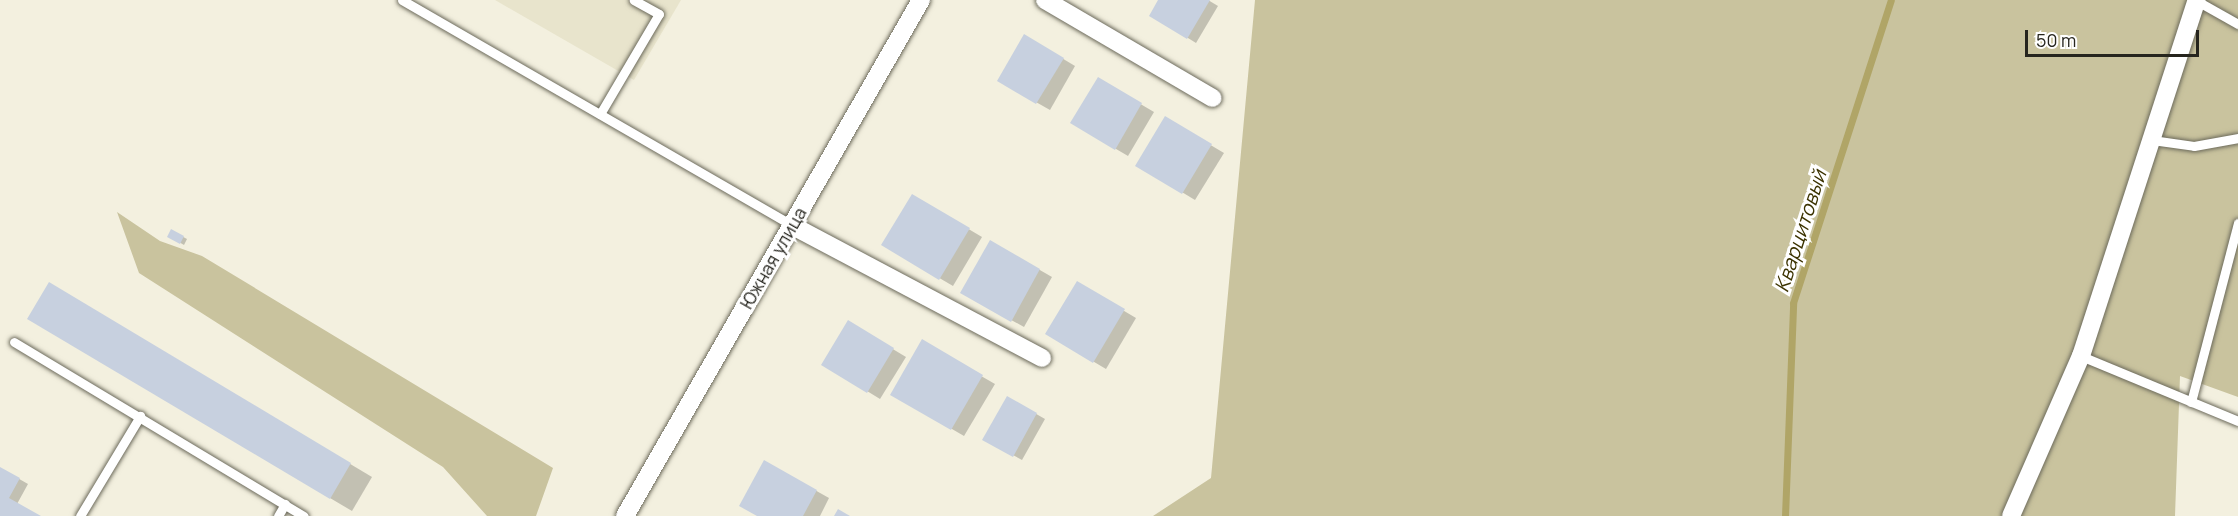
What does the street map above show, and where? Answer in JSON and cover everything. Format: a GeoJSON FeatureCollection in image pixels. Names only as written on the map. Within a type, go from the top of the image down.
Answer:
{"type":"FeatureCollection","features":[{"type":"Feature","properties":{"kind":"street","name":"Южная улица"},"geometry":{"type":"LineString","coordinates":[[627,515],[921,0]]}},
{"type":"Feature","properties":{"kind":"street"},"geometry":{"type":"LineString","coordinates":[[1045,0],[1213,98]]}},
{"type":"Feature","properties":{"kind":"street"},"geometry":{"type":"LineString","coordinates":[[2011,516],[2081,356],[2197,1]]}},
{"type":"Feature","properties":{"kind":"street"},"geometry":{"type":"LineString","coordinates":[[791,225],[1042,358]]}},
{"type":"Feature","properties":{"kind":"lane"},"geometry":{"type":"LineString","coordinates":[[600,114],[659,14],[634,0]]}},
{"type":"Feature","properties":{"kind":"lane"},"geometry":{"type":"LineString","coordinates":[[2197,1],[2238,24]]}},
{"type":"Feature","properties":{"kind":"lane"},"geometry":{"type":"LineString","coordinates":[[409,2],[791,225]]}},
{"type":"Feature","properties":{"kind":"lane"},"geometry":{"type":"LineString","coordinates":[[2152,140],[2194,146],[2238,138]]}},
{"type":"Feature","properties":{"kind":"lane"},"geometry":{"type":"LineString","coordinates":[[2191,402],[2238,223]]}},
{"type":"Feature","properties":{"kind":"lane"},"geometry":{"type":"LineString","coordinates":[[14,342],[304,516]]}},
{"type":"Feature","properties":{"kind":"lane"},"geometry":{"type":"LineString","coordinates":[[2081,356],[2238,422]]}},
{"type":"Feature","properties":{"kind":"lane"},"geometry":{"type":"LineString","coordinates":[[80,516],[140,416]]}},
{"type":"Feature","properties":{"kind":"lane"},"geometry":{"type":"LineString","coordinates":[[278,516],[285,504]]}},
{"type":"Feature","properties":{"kind":"shaded area"},"geometry":{"type":"Polygon","coordinates":[[[495,0],[681,0],[634,80],[495,0]]]}},
{"type":"Feature","properties":{"kind":"shaded area"},"geometry":{"type":"Polygon","coordinates":[[[1255,0],[2238,0],[2238,397],[2180,376],[2175,516],[1153,516],[1211,478],[1255,0]]]}},
{"type":"Feature","properties":{"kind":"shaded area"},"geometry":{"type":"Polygon","coordinates":[[[117,212],[160,241],[202,256],[553,468],[536,516],[487,516],[443,467],[139,273],[117,212]]]}},
{"type":"Feature","properties":{"kind":"building"},"geometry":{"type":"Polygon","coordinates":[[[1158,0],[1210,0],[1187,39],[1149,16],[1158,0]]]}},
{"type":"Feature","properties":{"kind":"building"},"geometry":{"type":"Polygon","coordinates":[[[1024,34],[1064,58],[1036,104],[997,81],[1024,34]]]}},
{"type":"Feature","properties":{"kind":"building"},"geometry":{"type":"Polygon","coordinates":[[[1098,77],[1142,103],[1115,150],[1070,123],[1098,77]]]}},
{"type":"Feature","properties":{"kind":"building"},"geometry":{"type":"Polygon","coordinates":[[[1165,116],[1212,144],[1182,194],[1135,166],[1165,116]]]}},
{"type":"Feature","properties":{"kind":"building"},"geometry":{"type":"Polygon","coordinates":[[[912,194],[970,228],[939,280],[881,245],[912,194]]]}},
{"type":"Feature","properties":{"kind":"building"},"geometry":{"type":"Polygon","coordinates":[[[171,229],[184,236],[180,244],[167,237],[171,229]]]}},
{"type":"Feature","properties":{"kind":"building"},"geometry":{"type":"Polygon","coordinates":[[[990,240],[1040,269],[1011,322],[960,293],[990,240]]]}},
{"type":"Feature","properties":{"kind":"building"},"geometry":{"type":"Polygon","coordinates":[[[1077,281],[1125,309],[1093,363],[1045,334],[1077,281]]]}},
{"type":"Feature","properties":{"kind":"building"},"geometry":{"type":"Polygon","coordinates":[[[49,282],[351,463],[330,499],[27,319],[49,282]]]}},
{"type":"Feature","properties":{"kind":"building"},"geometry":{"type":"Polygon","coordinates":[[[848,320],[894,348],[867,393],[821,365],[848,320]]]}},
{"type":"Feature","properties":{"kind":"building"},"geometry":{"type":"Polygon","coordinates":[[[922,339],[983,375],[951,430],[890,395],[922,339]]]}},
{"type":"Feature","properties":{"kind":"building"},"geometry":{"type":"Polygon","coordinates":[[[1007,396],[1037,413],[1013,457],[982,440],[1007,396]]]}},
{"type":"Feature","properties":{"kind":"building"},"geometry":{"type":"Polygon","coordinates":[[[764,460],[817,490],[803,516],[757,516],[739,506],[764,460]]]}},
{"type":"Feature","properties":{"kind":"building"},"geometry":{"type":"Polygon","coordinates":[[[0,467],[20,478],[9,498],[41,516],[0,516],[0,467]]]}},
{"type":"Feature","properties":{"kind":"building"},"geometry":{"type":"Polygon","coordinates":[[[838,509],[850,516],[834,516],[838,509]]]}},
{"type":"Feature","properties":{"kind":"waterway","name":"Кварцитовый"},"geometry":{"type":"LineString","coordinates":[[1785,516],[1793,303],[1891,0]]}}]}
